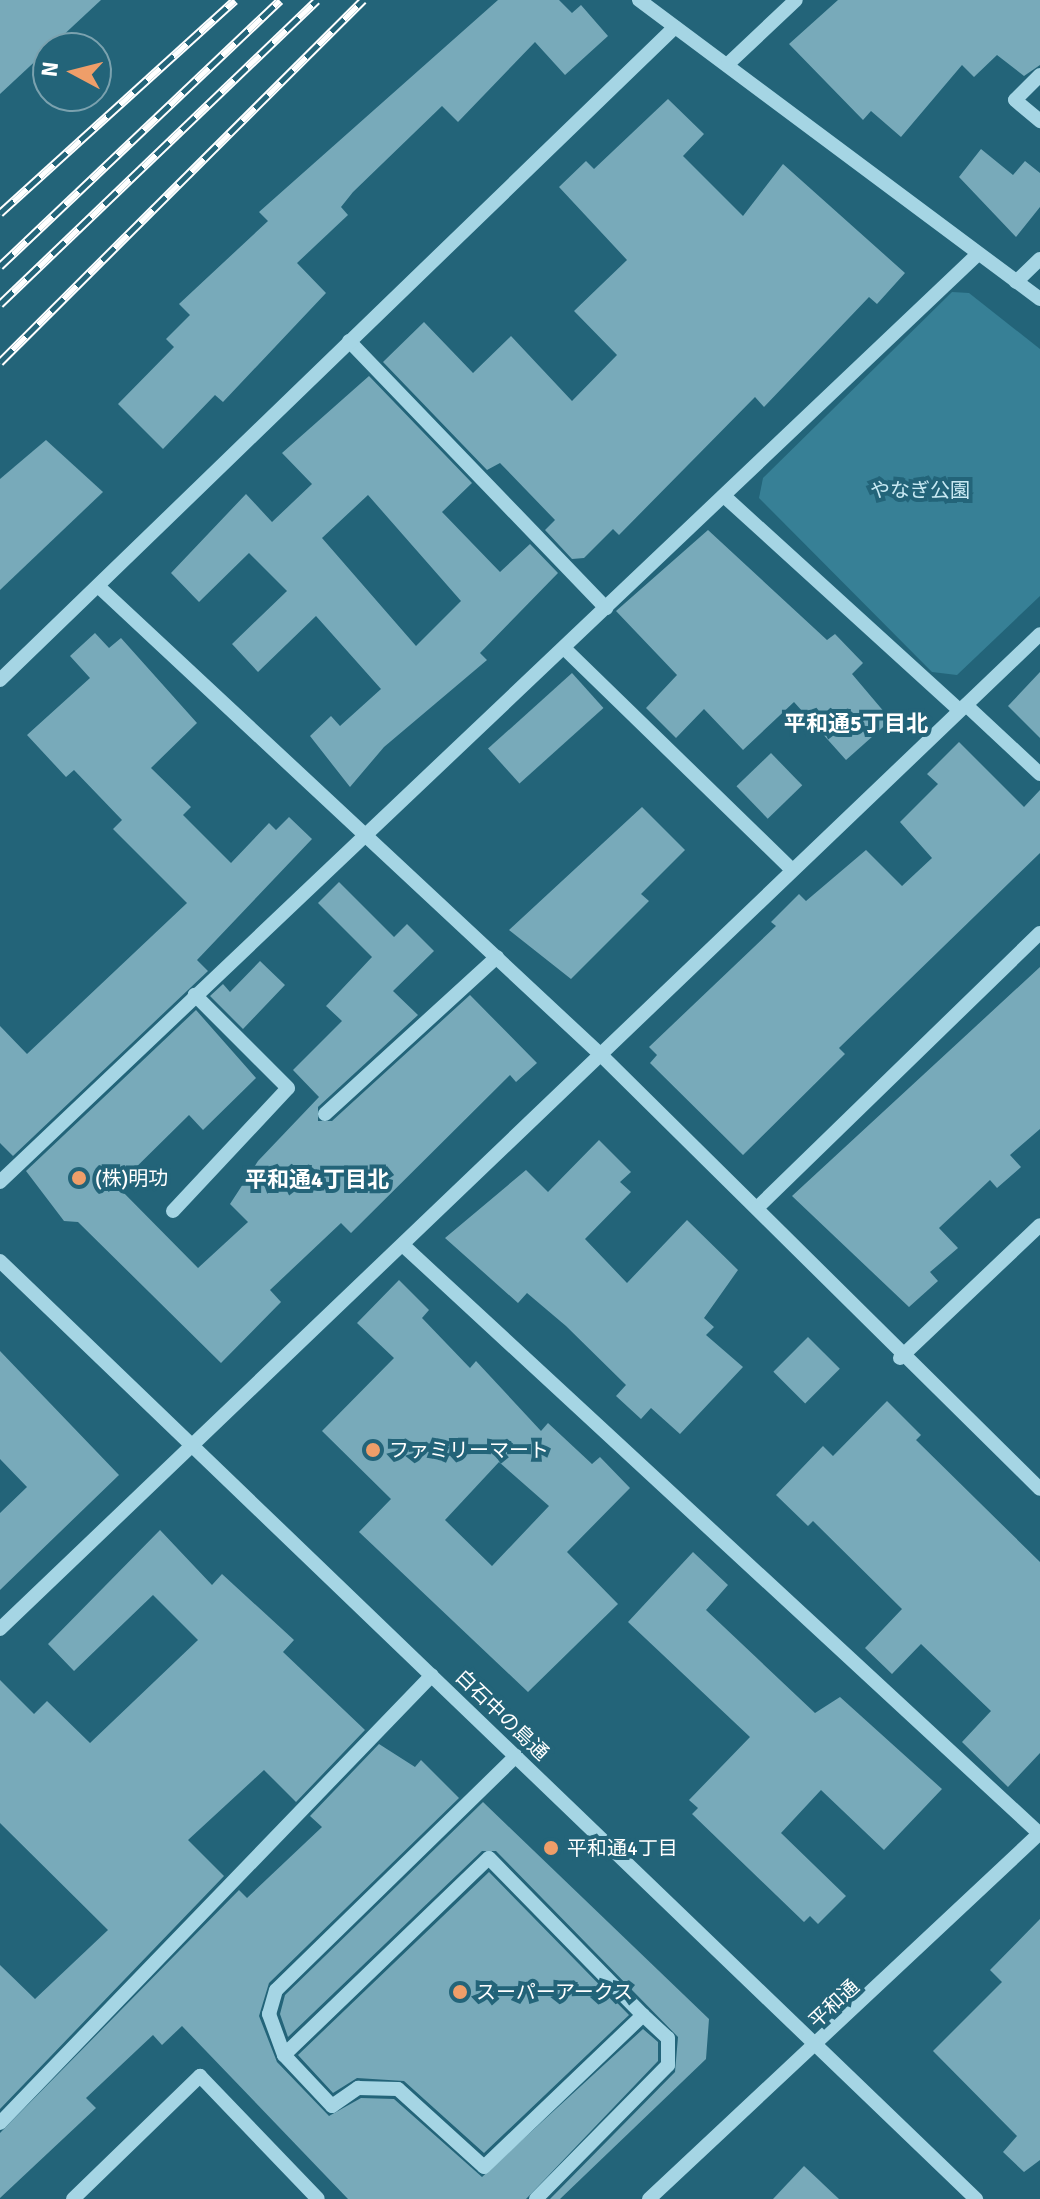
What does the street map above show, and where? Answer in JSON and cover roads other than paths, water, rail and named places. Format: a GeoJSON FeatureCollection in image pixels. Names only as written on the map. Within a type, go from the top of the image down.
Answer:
{"type":"FeatureCollection","features":[{"type":"Feature","properties":{"kind":"street"},"geometry":{"type":"LineString","coordinates":[[639,0],[1040,299]]}},
{"type":"Feature","properties":{"kind":"street"},"geometry":{"type":"LineString","coordinates":[[728,64],[796,0]]}},
{"type":"Feature","properties":{"kind":"street"},"geometry":{"type":"LineString","coordinates":[[0,680],[675,27]]}},
{"type":"Feature","properties":{"kind":"street"},"geometry":{"type":"LineString","coordinates":[[1040,75],[1015,100],[1040,121]]}},
{"type":"Feature","properties":{"kind":"street"},"geometry":{"type":"LineString","coordinates":[[0,1182],[978,254]]}},
{"type":"Feature","properties":{"kind":"street"},"geometry":{"type":"LineString","coordinates":[[1016,282],[1040,259]]}},
{"type":"Feature","properties":{"kind":"street"},"geometry":{"type":"LineString","coordinates":[[349,341],[606,608]]}},
{"type":"Feature","properties":{"kind":"street"},"geometry":{"type":"LineString","coordinates":[[724,496],[1040,774]]}},
{"type":"Feature","properties":{"kind":"street"},"geometry":{"type":"LineString","coordinates":[[98,586],[366,832],[601,1055],[758,1207],[900,1358],[1040,1489]]}},
{"type":"Feature","properties":{"kind":"street"},"geometry":{"type":"LineString","coordinates":[[0,1629],[188,1445],[406,1248],[792,870],[1040,634]]}},
{"type":"Feature","properties":{"kind":"street"},"geometry":{"type":"LineString","coordinates":[[564,648],[792,870]]}},
{"type":"Feature","properties":{"kind":"street"},"geometry":{"type":"LineString","coordinates":[[758,1207],[1040,933]]}},
{"type":"Feature","properties":{"kind":"street"},"geometry":{"type":"LineString","coordinates":[[325,1114],[497,957]]}},
{"type":"Feature","properties":{"kind":"street"},"geometry":{"type":"LineString","coordinates":[[173,1211],[288,1088],[195,995]]}},
{"type":"Feature","properties":{"kind":"street"},"geometry":{"type":"LineString","coordinates":[[900,1358],[1040,1225]]}},
{"type":"Feature","properties":{"kind":"street"},"geometry":{"type":"LineString","coordinates":[[406,1248],[1040,1834]]}},
{"type":"Feature","properties":{"kind":"street","name":"白石中の島通"},"geometry":{"type":"LineString","coordinates":[[0,1261],[976,2199]]}},
{"type":"Feature","properties":{"kind":"street"},"geometry":{"type":"LineString","coordinates":[[0,2123],[432,1675]]}},
{"type":"Feature","properties":{"kind":"street"},"geometry":{"type":"LineString","coordinates":[[516,1756],[276,1990],[269,2014],[284,2055],[332,2106],[372,2085],[414,2098],[484,2167],[643,2015]]}},
{"type":"Feature","properties":{"kind":"street","name":"平和通"},"geometry":{"type":"LineString","coordinates":[[649,2199],[819,2045],[1040,1834]]}},
{"type":"Feature","properties":{"kind":"street"},"geometry":{"type":"LineString","coordinates":[[284,2055],[489,1858],[668,2038],[668,2065],[536,2199]]}},
{"type":"Feature","properties":{"kind":"street"},"geometry":{"type":"LineString","coordinates":[[73,2199],[200,2076],[318,2199]]}},
{"type":"Feature","properties":{"kind":"railway"},"geometry":{"type":"LineString","coordinates":[[0,213],[235,0]]}},
{"type":"Feature","properties":{"kind":"railway"},"geometry":{"type":"LineString","coordinates":[[0,266],[280,0]]}},
{"type":"Feature","properties":{"kind":"railway"},"geometry":{"type":"LineString","coordinates":[[0,304],[317,0]]}},
{"type":"Feature","properties":{"kind":"railway"},"geometry":{"type":"LineString","coordinates":[[0,362],[363,0]]}},
{"type":"Feature","properties":{"kind":"place","name":"(株)明功"},"geometry":{"type":"Point","coordinates":[79,1178]}},
{"type":"Feature","properties":{"kind":"place","name":"ファミリーマート"},"geometry":{"type":"Point","coordinates":[373,1450]}},
{"type":"Feature","properties":{"kind":"place","name":"平和通4丁目"},"geometry":{"type":"Point","coordinates":[551,1848]}},
{"type":"Feature","properties":{"kind":"place","name":"スーパーアークス"},"geometry":{"type":"Point","coordinates":[460,1992]}},
{"type":"Feature","properties":{"kind":"district","name":"平和通5丁目北"},"geometry":{"type":"Point","coordinates":[856,724]}},
{"type":"Feature","properties":{"kind":"district","name":"平和通4丁目北"},"geometry":{"type":"Point","coordinates":[317,1180]}},
{"type":"Feature","properties":{"kind":"park label","name":"やなぎ公園"},"geometry":{"type":"Point","coordinates":[920,490]}}]}
